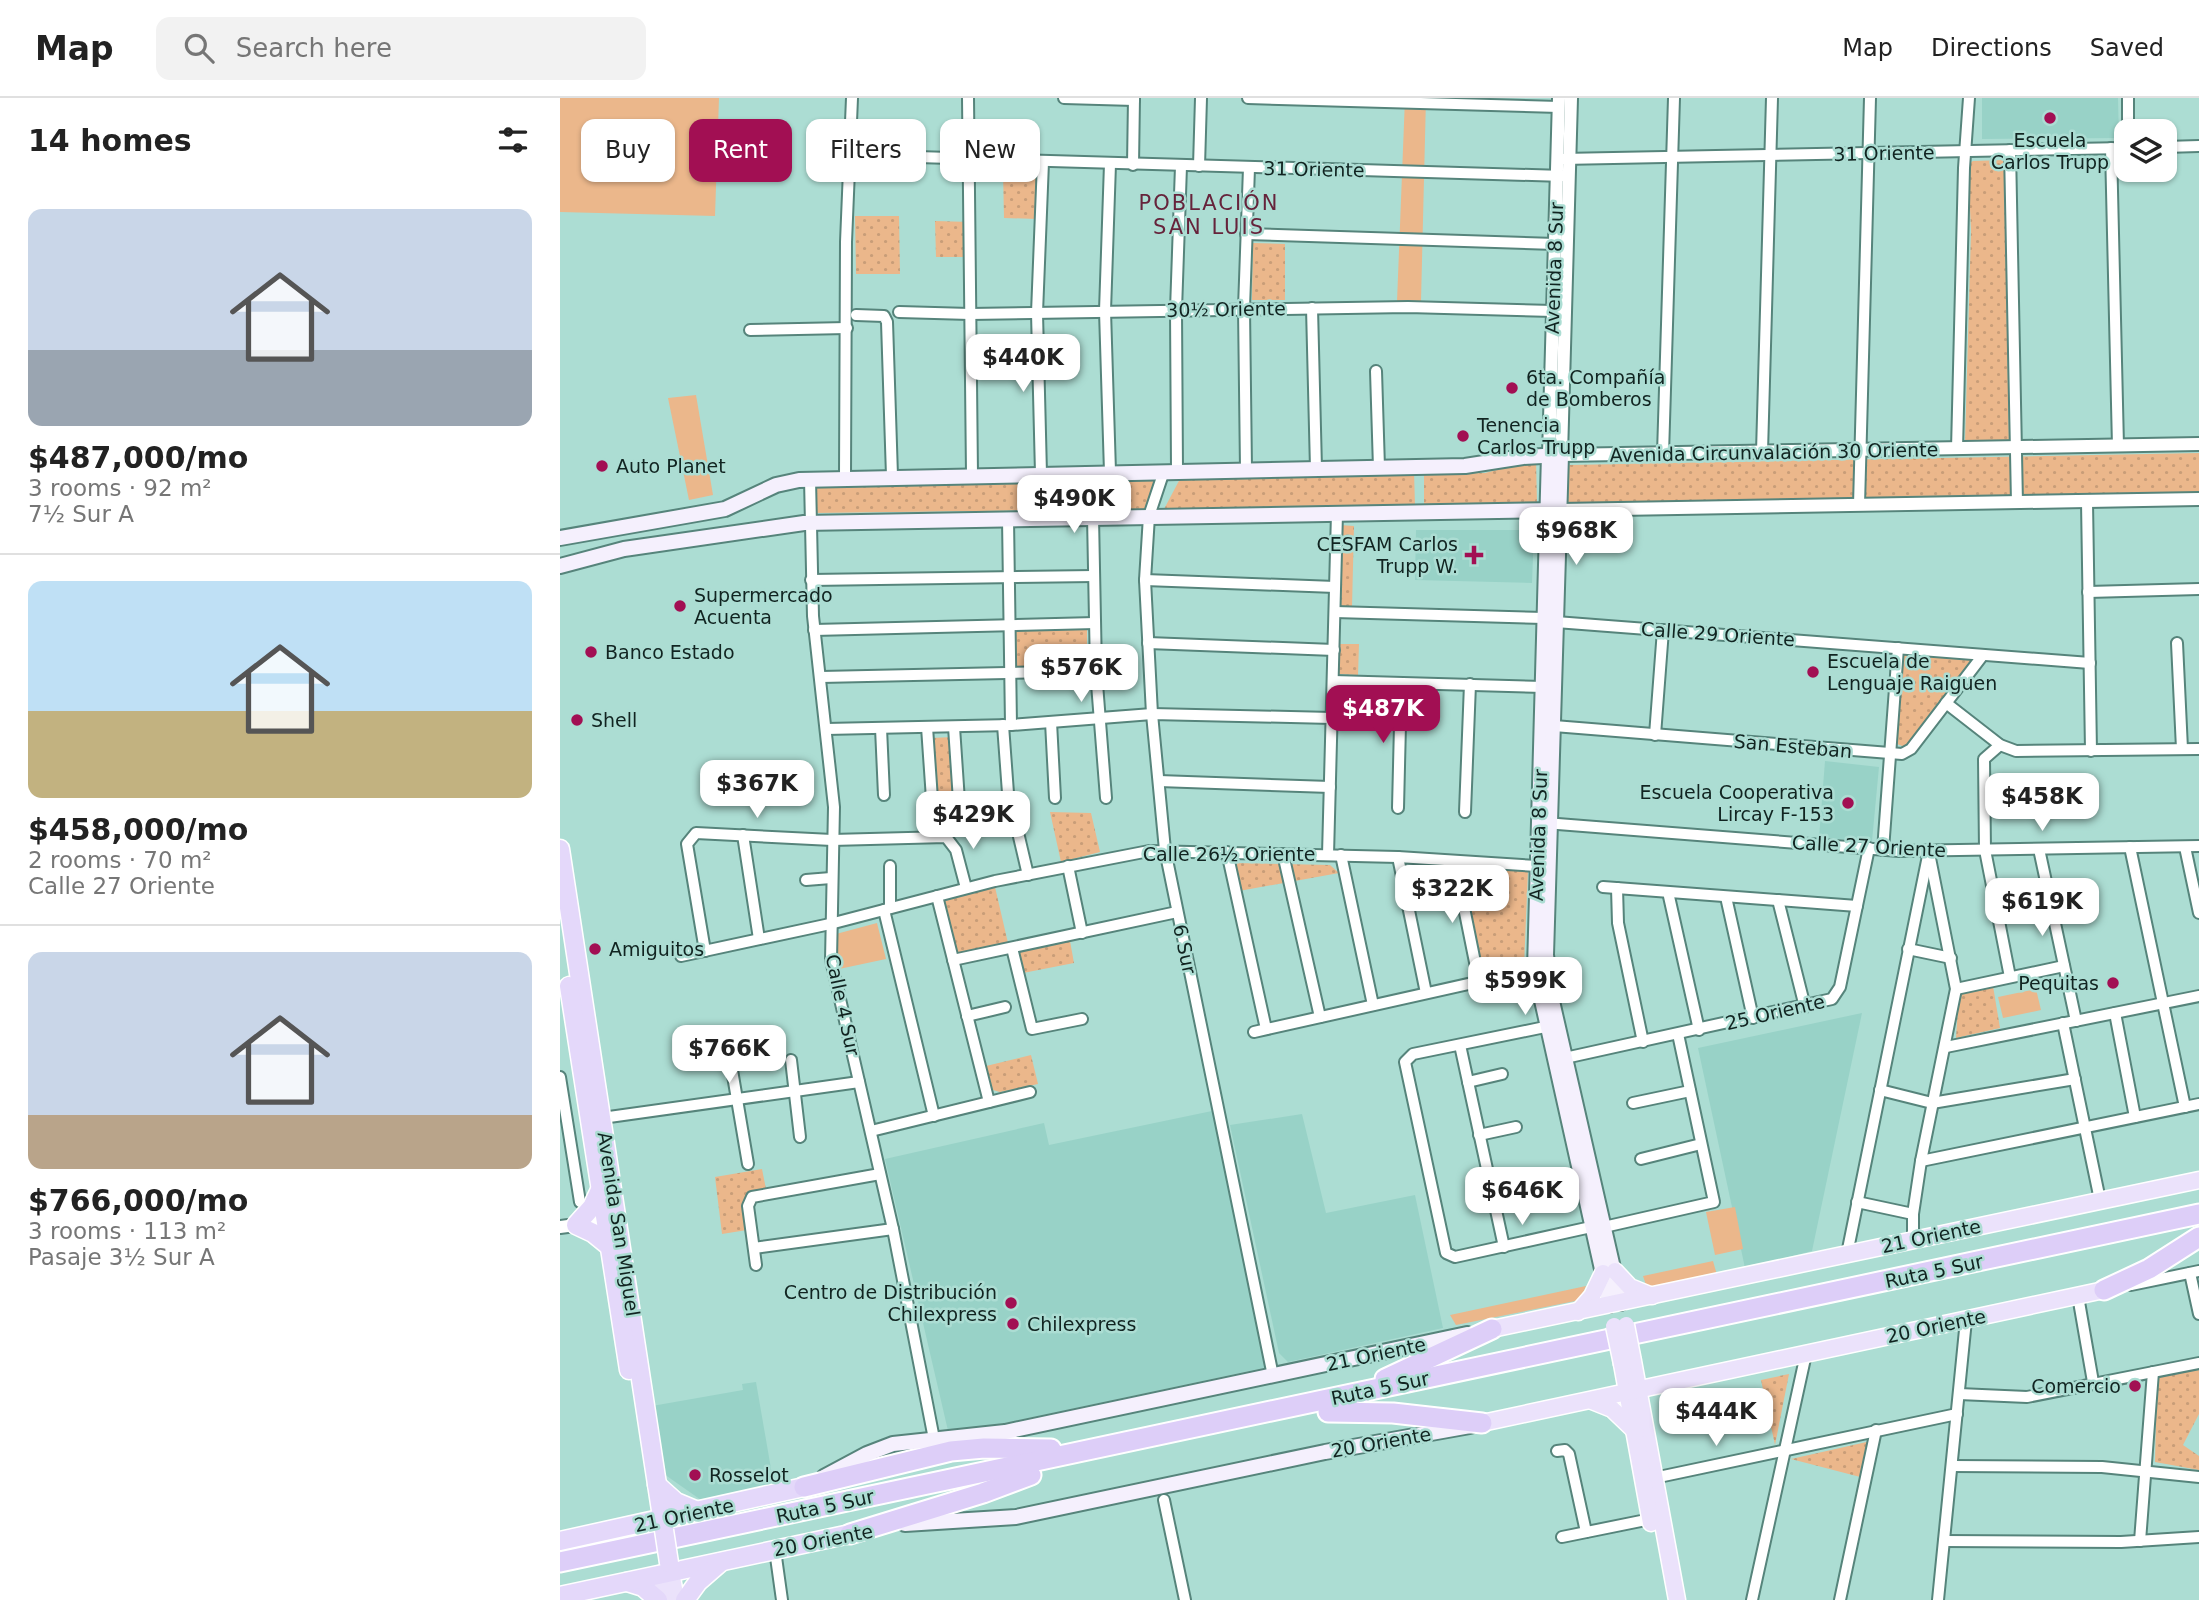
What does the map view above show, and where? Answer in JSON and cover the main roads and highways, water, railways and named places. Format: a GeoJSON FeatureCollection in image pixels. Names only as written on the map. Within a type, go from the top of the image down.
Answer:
{"type":"FeatureCollection","features":[{"type":"Feature","properties":{"kind":"highway","name":"Avenida San Miguel"},"geometry":{"type":"LineString","coordinates":[[560,849],[602,1118],[607,1193]]}},
{"type":"Feature","properties":{"kind":"highway","name":"Avenida San Miguel"},"geometry":{"type":"LineString","coordinates":[[560,928],[657,1485],[658,1526]]}},
{"type":"Feature","properties":{"kind":"highway"},"geometry":{"type":"LineString","coordinates":[[607,1193],[605,1221],[615,1242]]}},
{"type":"Feature","properties":{"kind":"highway"},"geometry":{"type":"LineString","coordinates":[[568,1226],[589,1212],[607,1193]]}},
{"type":"Feature","properties":{"kind":"highway","name":"Ruta 5 Sur"},"geometry":{"type":"LineString","coordinates":[[560,1562],[2199,1214]]}},
{"type":"Feature","properties":{"kind":"highway"},"geometry":{"type":"LineString","coordinates":[[568,1226],[615,1242]]}},
{"type":"Feature","properties":{"kind":"highway","name":"Ruta 5 Sur"},"geometry":{"type":"LineString","coordinates":[[560,1575],[2199,1227]]}},
{"type":"Feature","properties":{"kind":"highway"},"geometry":{"type":"LineString","coordinates":[[2104,1290],[2149,1269],[2199,1237]]}},
{"type":"Feature","properties":{"kind":"highway","name":"Avenida San Miguel"},"geometry":{"type":"LineString","coordinates":[[615,1242],[665,1568]]}},
{"type":"Feature","properties":{"kind":"highway"},"geometry":{"type":"LineString","coordinates":[[1341,1396],[1492,1329]]}},
{"type":"Feature","properties":{"kind":"highway"},"geometry":{"type":"LineString","coordinates":[[1328,1412],[1393,1413],[1482,1423]]}},
{"type":"Feature","properties":{"kind":"highway"},"geometry":{"type":"LineString","coordinates":[[804,1487],[962,1449],[1098,1448]]}},
{"type":"Feature","properties":{"kind":"highway"},"geometry":{"type":"LineString","coordinates":[[850,1534],[984,1493],[1031,1475]]}},
{"type":"Feature","properties":{"kind":"highway"},"geometry":{"type":"LineString","coordinates":[[657,1485],[676,1502],[700,1512]]}},
{"type":"Feature","properties":{"kind":"highway","name":"21 Oriente"},"geometry":{"type":"LineString","coordinates":[[560,1541],[658,1526],[700,1512],[804,1487]]}},
{"type":"Feature","properties":{"kind":"highway","name":"20 Oriente"},"geometry":{"type":"LineString","coordinates":[[560,1595],[624,1582],[665,1568],[722,1561],[850,1534]]}},
{"type":"Feature","properties":{"kind":"highway"},"geometry":{"type":"LineString","coordinates":[[685,1600],[698,1582],[722,1561]]}},
{"type":"Feature","properties":{"kind":"highway"},"geometry":{"type":"LineString","coordinates":[[624,1582],[643,1587],[658,1600]]}},
{"type":"Feature","properties":{"kind":"main road","name":"Avenida Circunvalación 30 Oriente"},"geometry":{"type":"LineString","coordinates":[[560,538],[718,510],[742,503],[784,482],[810,479],[1475,466],[1555,455]]}},
{"type":"Feature","properties":{"kind":"main road","name":"Avenida 8 Sur"},"geometry":{"type":"LineString","coordinates":[[1555,455],[1550,620],[1554,726],[1545,823],[1536,866],[1535,969],[1545,1027],[1609,1272],[1654,1478],[1677,1600]]}},
{"type":"Feature","properties":{"kind":"main road"},"geometry":{"type":"LineString","coordinates":[[715,534],[718,510]]}},
{"type":"Feature","properties":{"kind":"main road"},"geometry":{"type":"LineString","coordinates":[[560,566],[605,552],[715,534],[810,523],[1554,510]]}},
{"type":"Feature","properties":{"kind":"main road","name":"Avenida 8 Sur"},"geometry":{"type":"LineString","coordinates":[[1550,620],[1542,687],[1546,955],[1552,1001],[1598,1227]]}},
{"type":"Feature","properties":{"kind":"main road","name":"21 Oriente"},"geometry":{"type":"LineString","coordinates":[[804,1487],[875,1450],[902,1442],[1005,1432],[2199,1180]]}},
{"type":"Feature","properties":{"kind":"main road"},"geometry":{"type":"LineString","coordinates":[[1578,1312],[1609,1272],[1630,1287],[1651,1296]]}},
{"type":"Feature","properties":{"kind":"main road","name":"20 Oriente"},"geometry":{"type":"LineString","coordinates":[[850,1534],[934,1520],[1016,1517],[1325,1452],[1590,1401],[2104,1290]]}},
{"type":"Feature","properties":{"kind":"main road","name":"Avenida 8 Sur"},"geometry":{"type":"LineString","coordinates":[[1633,1391],[1636,1432],[1666,1600]]}},
{"type":"Feature","properties":{"kind":"main road"},"geometry":{"type":"LineString","coordinates":[[1590,1401],[1612,1409],[1636,1432]]}},
{"type":"Feature","properties":{"kind":"main road","name":"Avenida San Miguel"},"geometry":{"type":"LineString","coordinates":[[664,1600],[665,1568]]}},
{"type":"Feature","properties":{"kind":"main road","name":"Avenida San Miguel"},"geometry":{"type":"LineString","coordinates":[[665,1568],[676,1600]]}},
{"type":"Feature","properties":{"kind":"place","name":"Escuela Carlos Trupp"},"geometry":{"type":"Point","coordinates":[2050,118]}},
{"type":"Feature","properties":{"kind":"place","name":"6ta. Compañía de Bomberos"},"geometry":{"type":"Point","coordinates":[1512,388]}},
{"type":"Feature","properties":{"kind":"place","name":"Tenencia Carlos Trupp"},"geometry":{"type":"Point","coordinates":[1463,436]}},
{"type":"Feature","properties":{"kind":"place","name":"Auto Planet"},"geometry":{"type":"Point","coordinates":[602,466]}},
{"type":"Feature","properties":{"kind":"place","name":"CESFAM Carlos Trupp W."},"geometry":{"type":"Point","coordinates":[1474,555]}},
{"type":"Feature","properties":{"kind":"place","name":"Supermercado Acuenta"},"geometry":{"type":"Point","coordinates":[680,606]}},
{"type":"Feature","properties":{"kind":"place","name":"Banco Estado"},"geometry":{"type":"Point","coordinates":[591,652]}},
{"type":"Feature","properties":{"kind":"place","name":"Escuela de Lenguaje Raiguen"},"geometry":{"type":"Point","coordinates":[1813,672]}},
{"type":"Feature","properties":{"kind":"place","name":"Shell"},"geometry":{"type":"Point","coordinates":[577,720]}},
{"type":"Feature","properties":{"kind":"place","name":"Escuela Cooperativa Lircay F-153"},"geometry":{"type":"Point","coordinates":[1848,803]}},
{"type":"Feature","properties":{"kind":"place","name":"Amiguitos"},"geometry":{"type":"Point","coordinates":[595,949]}},
{"type":"Feature","properties":{"kind":"place","name":"Pequitas"},"geometry":{"type":"Point","coordinates":[2113,983]}},
{"type":"Feature","properties":{"kind":"place","name":"Centro de Distribución Chilexpress"},"geometry":{"type":"Point","coordinates":[1011,1303]}},
{"type":"Feature","properties":{"kind":"place","name":"Chilexpress"},"geometry":{"type":"Point","coordinates":[1013,1324]}},
{"type":"Feature","properties":{"kind":"place","name":"Comercio"},"geometry":{"type":"Point","coordinates":[2135,1386]}},
{"type":"Feature","properties":{"kind":"place","name":"Rosselot"},"geometry":{"type":"Point","coordinates":[695,1475]}},
{"type":"Feature","properties":{"kind":"district","name":"POBLACIÓN SAN LUIS"},"geometry":{"type":"Point","coordinates":[1209,215]}}]}
